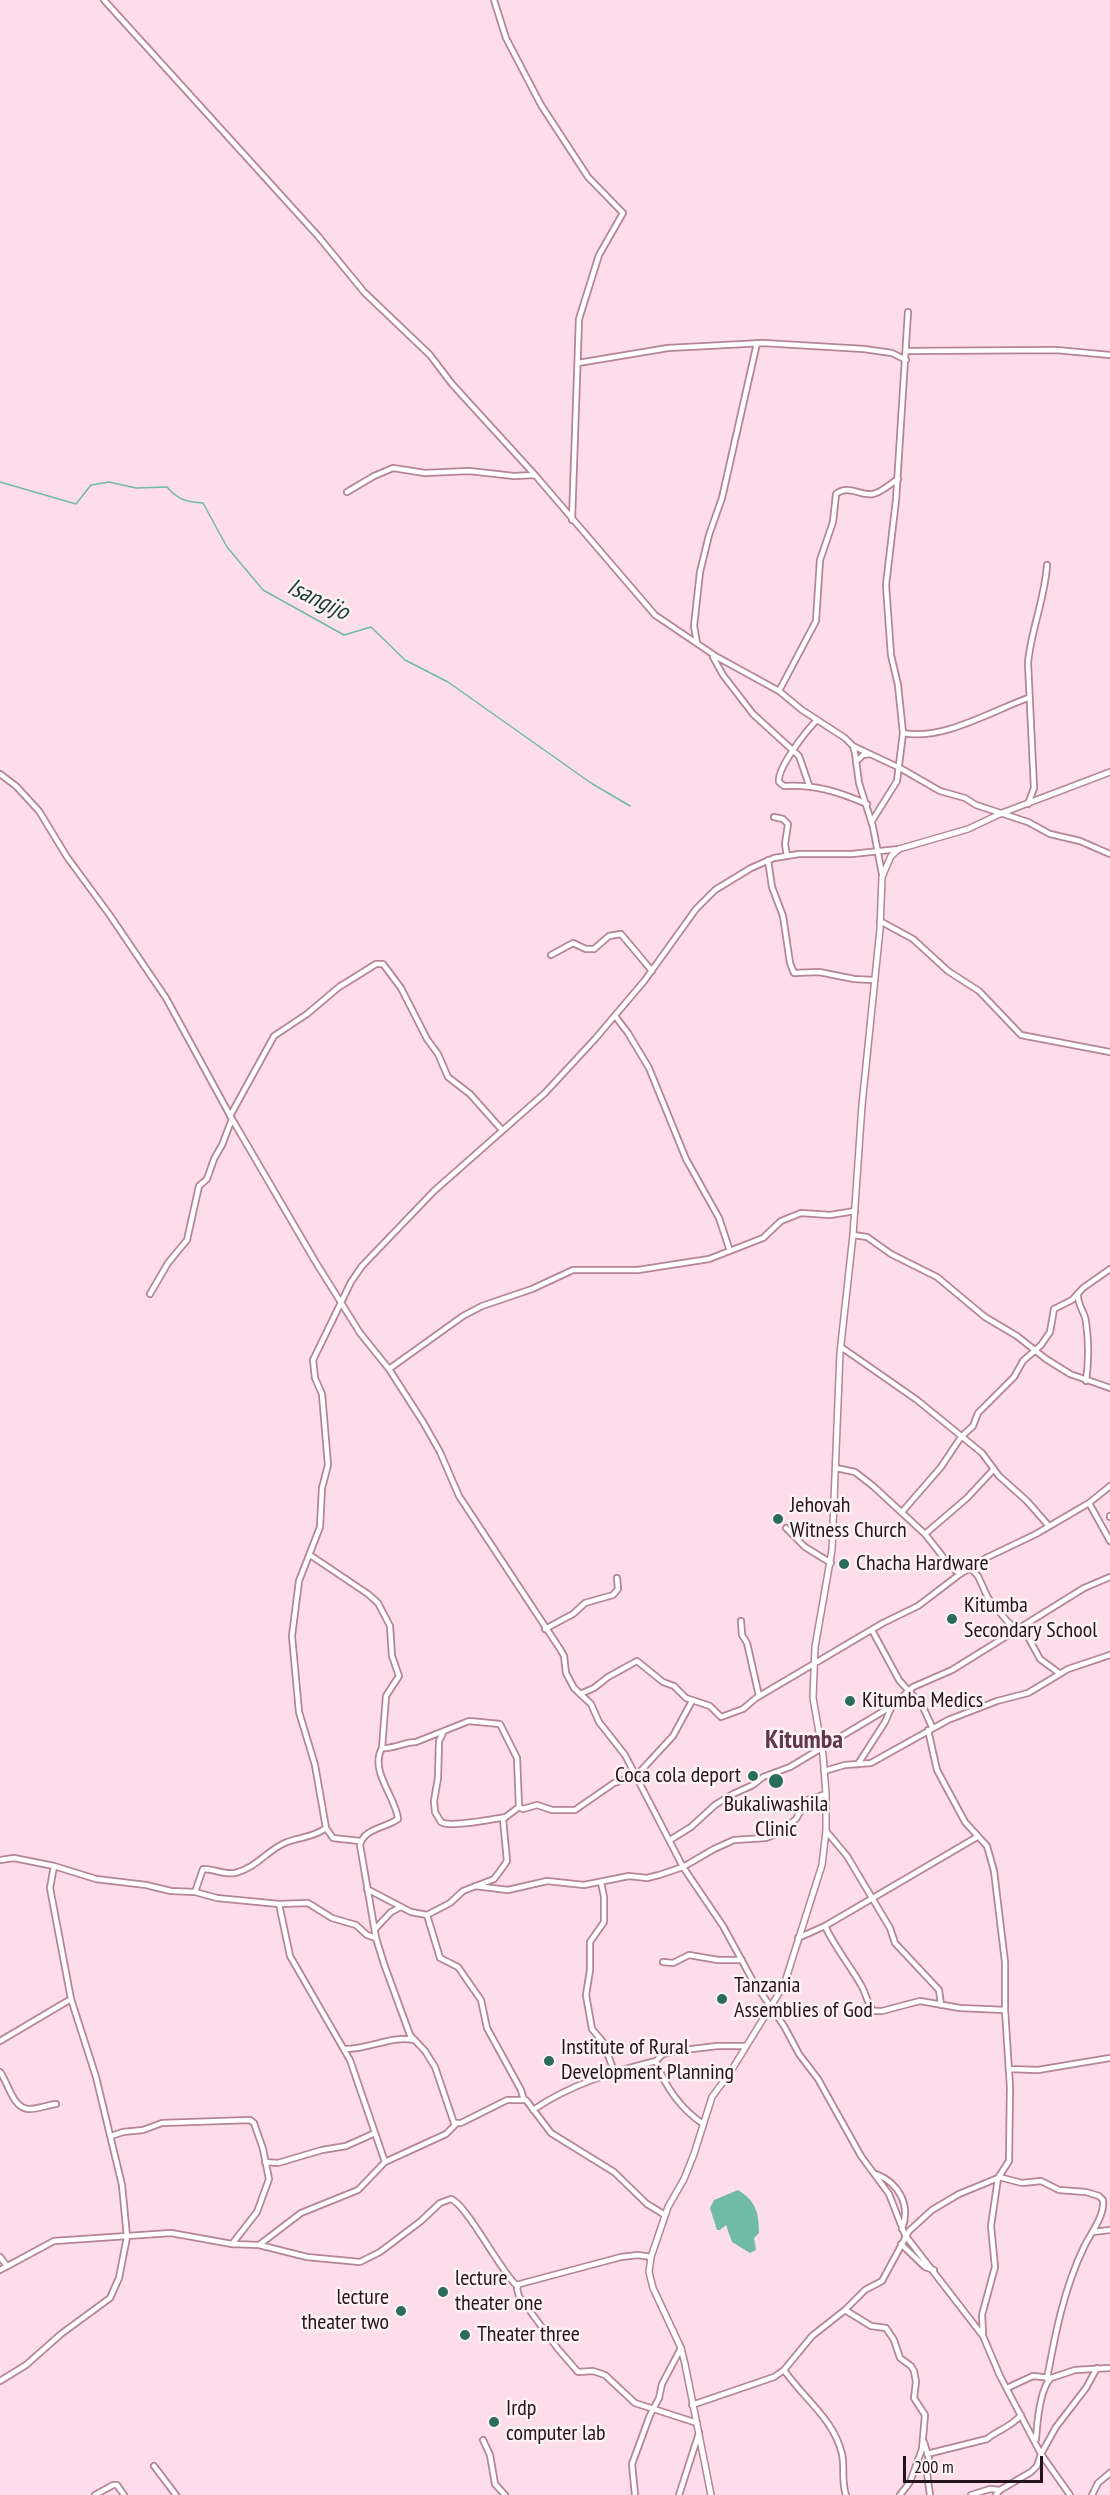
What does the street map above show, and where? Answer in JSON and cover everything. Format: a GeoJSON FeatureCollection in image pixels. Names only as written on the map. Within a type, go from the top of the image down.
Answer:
{"type":"FeatureCollection","features":[{"type":"Feature","properties":{"kind":"street"},"geometry":{"type":"LineString","coordinates":[[104,0],[318,236],[364,292],[423,347],[482,418],[536,475],[655,615],[712,654],[779,691],[853,746],[900,768],[940,791],[962,796],[976,805],[1028,822],[1050,834],[1080,841],[1110,854]]}},
{"type":"Feature","properties":{"kind":"street"},"geometry":{"type":"LineString","coordinates":[[494,0],[506,39],[541,105],[588,177],[623,213],[599,255],[582,305],[577,337],[572,520]]}},
{"type":"Feature","properties":{"kind":"street"},"geometry":{"type":"LineString","coordinates":[[872,821],[896,784],[903,733],[898,685],[891,655],[886,585],[898,479],[908,312]]}},
{"type":"Feature","properties":{"kind":"street"},"geometry":{"type":"LineString","coordinates":[[578,363],[668,348],[757,344],[864,349],[892,353],[906,360]]}},
{"type":"Feature","properties":{"kind":"street"},"geometry":{"type":"LineString","coordinates":[[697,643],[694,626],[700,572],[735,447],[757,344]]}},
{"type":"Feature","properties":{"kind":"street"},"geometry":{"type":"LineString","coordinates":[[906,351],[1056,350],[1110,355]]}},
{"type":"Feature","properties":{"kind":"street"},"geometry":{"type":"LineString","coordinates":[[347,492],[393,468],[425,473],[469,471],[514,476],[536,475]]}},
{"type":"Feature","properties":{"kind":"street"},"geometry":{"type":"LineString","coordinates":[[779,691],[816,621],[820,560],[833,522],[836,494],[844,490],[875,493],[898,479]]}},
{"type":"Feature","properties":{"kind":"street"},"geometry":{"type":"LineString","coordinates":[[1028,804],[1034,788],[1028,698],[1029,646],[1046,579],[1047,564]]}},
{"type":"Feature","properties":{"kind":"street"},"geometry":{"type":"LineString","coordinates":[[712,654],[723,675],[746,706],[777,738],[795,750],[805,770],[809,785]]}},
{"type":"Feature","properties":{"kind":"street"},"geometry":{"type":"LineString","coordinates":[[903,733],[921,735],[947,729],[1028,698]]}},
{"type":"Feature","properties":{"kind":"street"},"geometry":{"type":"LineString","coordinates":[[817,720],[803,735],[780,771],[779,782],[784,786],[809,785],[825,788],[867,804]]}},
{"type":"Feature","properties":{"kind":"street"},"geometry":{"type":"LineString","coordinates":[[711,2495],[681,2348],[653,2288],[649,2272],[651,2257],[665,2215],[684,2179],[712,2097],[784,1985],[822,1865],[826,1831],[826,1794],[822,1747],[813,1698],[814,1665],[816,1640],[831,1563],[841,1347],[853,1235],[882,877],[879,850],[860,787],[853,746]]}},
{"type":"Feature","properties":{"kind":"street"},"geometry":{"type":"LineString","coordinates":[[856,762],[862,756],[870,754]]}},
{"type":"Feature","properties":{"kind":"street"},"geometry":{"type":"LineString","coordinates":[[310,1555],[374,1598],[390,1626],[392,1656],[399,1676],[397,1682],[388,1689],[386,1696],[379,1760],[381,1774],[395,1804],[398,1819],[378,1827],[360,1841],[333,1838],[326,1828],[315,1765],[298,1703],[292,1636],[299,1581],[320,1527],[322,1488],[329,1458],[322,1394],[315,1378],[313,1360],[340,1303],[362,1266],[435,1191],[545,1092],[615,1016],[652,971],[696,909],[709,895],[733,878],[768,860],[787,856],[852,854],[900,849],[968,829],[1002,813],[1110,772]]}},
{"type":"Feature","properties":{"kind":"street"},"geometry":{"type":"LineString","coordinates":[[0,774],[16,786],[39,811],[67,857],[116,924],[166,999],[231,1118],[340,1303],[388,1369],[429,1432],[459,1496],[563,1653],[566,1673],[580,1694],[591,1704],[599,1722],[625,1755],[683,1867],[723,1926],[799,2054],[818,2079],[861,2156],[876,2174],[894,2203],[905,2235],[983,2336],[1041,2454],[1070,2495]]}},
{"type":"Feature","properties":{"kind":"street"},"geometry":{"type":"LineString","coordinates":[[774,817],[783,819],[788,824],[785,848],[787,856]]}},
{"type":"Feature","properties":{"kind":"street"},"geometry":{"type":"LineString","coordinates":[[882,877],[891,856],[900,849]]}},
{"type":"Feature","properties":{"kind":"street"},"geometry":{"type":"LineString","coordinates":[[768,860],[772,887],[783,916],[794,973],[819,972],[854,979],[874,980]]}},
{"type":"Feature","properties":{"kind":"street"},"geometry":{"type":"LineString","coordinates":[[880,921],[913,939],[948,970],[979,991],[1021,1035],[1110,1052]]}},
{"type":"Feature","properties":{"kind":"street"},"geometry":{"type":"LineString","coordinates":[[551,955],[573,943],[586,949],[594,949],[609,936],[621,934],[652,971]]}},
{"type":"Feature","properties":{"kind":"street"},"geometry":{"type":"LineString","coordinates":[[150,1294],[168,1263],[187,1240],[199,1186],[207,1179],[231,1118],[274,1036],[307,1014],[339,987],[376,964],[382,964],[402,988],[448,1077],[470,1094],[502,1130]]}},
{"type":"Feature","properties":{"kind":"street"},"geometry":{"type":"LineString","coordinates":[[615,1016],[649,1068],[686,1159],[719,1218],[730,1251]]}},
{"type":"Feature","properties":{"kind":"street"},"geometry":{"type":"LineString","coordinates":[[388,1369],[463,1316],[482,1306],[532,1289],[566,1273],[588,1269],[652,1269],[709,1259],[763,1238],[781,1221],[801,1214],[830,1215],[855,1211]]}},
{"type":"Feature","properties":{"kind":"street"},"geometry":{"type":"LineString","coordinates":[[853,1235],[867,1237],[891,1254],[937,1277],[985,1317],[1022,1339],[1056,1366],[1086,1381],[1110,1388]]}},
{"type":"Feature","properties":{"kind":"street"},"geometry":{"type":"LineString","coordinates":[[902,1512],[973,1426],[978,1413],[1014,1377],[1023,1360],[1036,1351],[1050,1332],[1054,1309],[1110,1269]]}},
{"type":"Feature","properties":{"kind":"street"},"geometry":{"type":"LineString","coordinates":[[1078,1294],[1078,1304],[1086,1323],[1090,1354],[1086,1381]]}},
{"type":"Feature","properties":{"kind":"street"},"geometry":{"type":"LineString","coordinates":[[841,1347],[909,1394],[982,1453],[994,1469],[1048,1525]]}},
{"type":"Feature","properties":{"kind":"street"},"geometry":{"type":"LineString","coordinates":[[836,1468],[862,1476],[925,1534],[951,1568],[960,1574]]}},
{"type":"Feature","properties":{"kind":"street"},"geometry":{"type":"LineString","coordinates":[[925,1534],[967,1498],[994,1469]]}},
{"type":"Feature","properties":{"kind":"street"},"geometry":{"type":"LineString","coordinates":[[580,1694],[594,1688],[608,1677],[637,1661],[663,1682],[674,1686],[686,1698],[710,1706],[719,1716],[723,1717],[743,1708],[759,1696],[871,1633],[883,1623],[923,1603],[960,1574],[1089,1503],[1110,1486]]}},
{"type":"Feature","properties":{"kind":"street"},"geometry":{"type":"LineString","coordinates":[[1089,1503],[1110,1541]]}},
{"type":"Feature","properties":{"kind":"street"},"geometry":{"type":"LineString","coordinates":[[786,1528],[805,1547],[831,1563]]}},
{"type":"Feature","properties":{"kind":"street"},"geometry":{"type":"LineString","coordinates":[[970,1568],[978,1576],[988,1598],[1007,1621],[1029,1636],[1040,1659],[1059,1673]]}},
{"type":"Feature","properties":{"kind":"street"},"geometry":{"type":"LineString","coordinates":[[670,1840],[690,1827],[715,1805],[753,1785],[763,1776],[790,1767],[892,1706],[908,1691],[924,1681],[952,1670],[1006,1634],[1084,1588],[1110,1577]]}},
{"type":"Feature","properties":{"kind":"street"},"geometry":{"type":"LineString","coordinates":[[545,1629],[573,1614],[585,1603],[613,1595],[618,1590],[617,1578]]}},
{"type":"Feature","properties":{"kind":"street"},"geometry":{"type":"LineString","coordinates":[[741,1621],[742,1635],[747,1643],[759,1696]]}},
{"type":"Feature","properties":{"kind":"street"},"geometry":{"type":"LineString","coordinates":[[871,1633],[908,1691],[923,1707],[930,1728],[937,1770],[957,1809],[988,1850],[996,1887],[1005,1962],[1011,2153],[999,2177],[991,2226],[995,2267],[982,2315],[983,2336]]}},
{"type":"Feature","properties":{"kind":"street"},"geometry":{"type":"LineString","coordinates":[[824,1771],[871,1763],[930,1728],[975,1708],[1034,1690],[1059,1673],[1110,1655]]}},
{"type":"Feature","properties":{"kind":"street"},"geometry":{"type":"LineString","coordinates":[[367,1889],[401,1907],[428,1915],[450,1903],[463,1891],[494,1879],[507,1862],[503,1826],[503,1819],[506,1816],[519,1807],[523,1809],[537,1804],[552,1810],[575,1810],[614,1783],[636,1776],[673,1736],[692,1701]]}},
{"type":"Feature","properties":{"kind":"street"},"geometry":{"type":"LineString","coordinates":[[858,1764],[885,1722],[892,1706]]}},
{"type":"Feature","properties":{"kind":"street"},"geometry":{"type":"LineString","coordinates":[[382,1748],[389,1749],[408,1742],[417,1742],[469,1721],[502,1726],[517,1758],[519,1807]]}},
{"type":"Feature","properties":{"kind":"street"},"geometry":{"type":"LineString","coordinates":[[443,1733],[439,1741],[438,1778],[434,1800],[435,1812],[441,1822],[454,1826],[506,1816]]}},
{"type":"Feature","properties":{"kind":"street"},"geometry":{"type":"LineString","coordinates":[[475,1886],[508,1890],[547,1881],[577,1885],[636,1875],[647,1878],[683,1867],[734,1840],[766,1838],[783,1831],[796,1819],[807,1800],[826,1794]]}},
{"type":"Feature","properties":{"kind":"street"},"geometry":{"type":"LineString","coordinates":[[195,1892],[203,1869],[228,1873],[242,1871],[259,1863],[286,1842],[312,1836],[326,1828]]}},
{"type":"Feature","properties":{"kind":"street"},"geometry":{"type":"LineString","coordinates":[[826,1831],[842,1848],[899,1948],[939,1990],[941,2005]]}},
{"type":"Feature","properties":{"kind":"street"},"geometry":{"type":"LineString","coordinates":[[798,1938],[825,1926],[873,1899],[977,1837]]}},
{"type":"Feature","properties":{"kind":"street"},"geometry":{"type":"LineString","coordinates":[[360,1841],[376,1938],[408,2030],[435,2067],[452,2121],[456,2124]]}},
{"type":"Feature","properties":{"kind":"street"},"geometry":{"type":"LineString","coordinates":[[0,1860],[9,1857],[54,1866],[96,1879],[146,1885],[171,1891],[195,1892],[217,1898],[279,1904],[308,1903],[332,1918],[356,1925],[367,1935],[376,1938]]}},
{"type":"Feature","properties":{"kind":"street"},"geometry":{"type":"LineString","coordinates":[[0,2381],[26,2365],[61,2334],[110,2298],[119,2278],[127,2237],[122,2185],[111,2136],[96,2077],[71,1999],[50,1888],[54,1866]]}},
{"type":"Feature","properties":{"kind":"street"},"geometry":{"type":"LineString","coordinates":[[601,1882],[604,1897],[604,1922],[590,1942],[590,1970],[586,1995],[592,2029],[603,2042],[614,2071]]}},
{"type":"Feature","properties":{"kind":"street"},"geometry":{"type":"LineString","coordinates":[[279,1904],[290,1956],[344,2049],[385,2162]]}},
{"type":"Feature","properties":{"kind":"street"},"geometry":{"type":"LineString","coordinates":[[375,1929],[392,1912],[401,1907]]}},
{"type":"Feature","properties":{"kind":"street"},"geometry":{"type":"LineString","coordinates":[[428,1915],[440,1958],[458,1967],[482,2003],[487,2028],[521,2090],[524,2100],[551,2133],[614,2172],[647,2204],[665,2215]]}},
{"type":"Feature","properties":{"kind":"street"},"geometry":{"type":"LineString","coordinates":[[825,1926],[832,1942],[860,1983],[874,2011],[882,2011],[916,2001],[960,2008],[1005,2010]]}},
{"type":"Feature","properties":{"kind":"street"},"geometry":{"type":"LineString","coordinates":[[663,1962],[673,1963],[689,1955],[718,1960],[742,1960]]}},
{"type":"Feature","properties":{"kind":"street"},"geometry":{"type":"LineString","coordinates":[[0,2041],[71,1999]]}},
{"type":"Feature","properties":{"kind":"street"},"geometry":{"type":"LineString","coordinates":[[344,2049],[363,2049],[402,2038],[414,2040]]}},
{"type":"Feature","properties":{"kind":"street"},"geometry":{"type":"LineString","coordinates":[[533,2110],[562,2092],[614,2071],[656,2061],[663,2054],[717,2046],[745,2046]]}},
{"type":"Feature","properties":{"kind":"street"},"geometry":{"type":"LineString","coordinates":[[1010,2069],[1038,2070],[1110,2058]]}},
{"type":"Feature","properties":{"kind":"street"},"geometry":{"type":"LineString","coordinates":[[656,2061],[665,2085],[681,2107],[703,2124]]}},
{"type":"Feature","properties":{"kind":"street"},"geometry":{"type":"LineString","coordinates":[[0,2072],[13,2097],[22,2107],[30,2109],[56,2104]]}},
{"type":"Feature","properties":{"kind":"street"},"geometry":{"type":"LineString","coordinates":[[259,2245],[301,2213],[358,2190],[385,2162],[446,2134],[456,2124],[507,2100],[524,2100]]}},
{"type":"Feature","properties":{"kind":"street"},"geometry":{"type":"LineString","coordinates":[[111,2136],[143,2130],[162,2123],[250,2120],[254,2123],[269,2179],[261,2203],[241,2236],[232,2244]]}},
{"type":"Feature","properties":{"kind":"street"},"geometry":{"type":"LineString","coordinates":[[266,2162],[278,2163],[322,2150],[346,2146],[375,2133]]}},
{"type":"Feature","properties":{"kind":"street"},"geometry":{"type":"LineString","coordinates":[[876,2174],[890,2181],[900,2193],[906,2216],[902,2229]]}},
{"type":"Feature","properties":{"kind":"street"},"geometry":{"type":"LineString","coordinates":[[692,2405],[774,2377],[784,2370],[812,2336],[845,2310],[865,2290],[882,2280],[905,2235],[932,2210],[956,2196],[999,2177],[1022,2183],[1041,2181],[1059,2190],[1099,2196],[1104,2204],[1093,2232],[1080,2255],[1064,2299],[1049,2379],[1038,2413],[1036,2442]]}},
{"type":"Feature","properties":{"kind":"street"},"geometry":{"type":"LineString","coordinates":[[0,2270],[54,2241],[171,2233],[232,2244],[259,2245],[307,2257],[360,2262],[380,2252],[421,2222],[440,2203],[451,2199],[460,2205],[503,2270],[518,2286]]}},
{"type":"Feature","properties":{"kind":"street"},"geometry":{"type":"LineString","coordinates":[[1093,2232],[1110,2230]]}},
{"type":"Feature","properties":{"kind":"street"},"geometry":{"type":"LineString","coordinates":[[901,2244],[925,2267],[934,2270]]}},
{"type":"Feature","properties":{"kind":"street"},"geometry":{"type":"LineString","coordinates":[[518,2286],[621,2257],[638,2255],[651,2257]]}},
{"type":"Feature","properties":{"kind":"street"},"geometry":{"type":"LineString","coordinates":[[0,2257],[7,2266]]}},
{"type":"Feature","properties":{"kind":"street"},"geometry":{"type":"LineString","coordinates":[[518,2286],[516,2289],[519,2296],[573,2368],[581,2373],[590,2370],[605,2375],[629,2399],[653,2410],[697,2423]]}},
{"type":"Feature","properties":{"kind":"street"},"geometry":{"type":"LineString","coordinates":[[845,2310],[871,2326],[886,2328],[894,2340],[900,2358],[910,2366],[916,2382],[914,2398],[925,2415],[924,2442],[929,2463],[927,2473],[930,2495]]}},
{"type":"Feature","properties":{"kind":"street"},"geometry":{"type":"LineString","coordinates":[[635,2495],[632,2464],[659,2398],[662,2384],[681,2348]]}},
{"type":"Feature","properties":{"kind":"street"},"geometry":{"type":"LineString","coordinates":[[971,2495],[990,2489],[998,2493],[1037,2466],[1041,2454],[1097,2368]]}},
{"type":"Feature","properties":{"kind":"street"},"geometry":{"type":"LineString","coordinates":[[1007,2388],[1033,2376],[1049,2379],[1075,2370],[1110,2368]]}},
{"type":"Feature","properties":{"kind":"street"},"geometry":{"type":"LineString","coordinates":[[784,2370],[794,2386],[805,2395],[832,2428],[842,2454],[843,2484],[846,2495]]}},
{"type":"Feature","properties":{"kind":"street"},"geometry":{"type":"LineString","coordinates":[[927,2454],[987,2439],[1008,2428],[1021,2415]]}},
{"type":"Feature","properties":{"kind":"street"},"geometry":{"type":"LineString","coordinates":[[679,2495],[699,2433]]}},
{"type":"Feature","properties":{"kind":"street"},"geometry":{"type":"LineString","coordinates":[[483,2440],[490,2455],[495,2484],[505,2495]]}},
{"type":"Feature","properties":{"kind":"street"},"geometry":{"type":"LineString","coordinates":[[900,2495],[910,2482],[924,2442]]}},
{"type":"Feature","properties":{"kind":"street"},"geometry":{"type":"LineString","coordinates":[[154,2466],[176,2495]]}},
{"type":"Feature","properties":{"kind":"street"},"geometry":{"type":"LineString","coordinates":[[1092,2495],[1098,2483],[1110,2473]]}},
{"type":"Feature","properties":{"kind":"street"},"geometry":{"type":"LineString","coordinates":[[94,2495],[117,2485],[124,2495]]}},
{"type":"Feature","properties":{"kind":"shaded area"},"geometry":{"type":"Polygon","coordinates":[[[738,2190],[753,2203],[758,2219],[759,2233],[754,2238],[756,2250],[750,2253],[732,2242],[726,2225],[717,2230],[710,2208],[714,2200],[738,2190]]]}},
{"type":"Feature","properties":{"kind":"waterway","name":"Isangijo"},"geometry":{"type":"LineString","coordinates":[[0,482],[76,504],[91,485],[109,482],[136,488],[167,487],[183,500],[203,503],[227,547],[263,590],[344,635],[371,627],[405,660],[448,682],[591,783],[630,806]]}},
{"type":"Feature","properties":{"kind":"place","name":"Jehovah Witness Church"},"geometry":{"type":"Point","coordinates":[778,1519]}},
{"type":"Feature","properties":{"kind":"place","name":"Chacha Hardware"},"geometry":{"type":"Point","coordinates":[844,1564]}},
{"type":"Feature","properties":{"kind":"place","name":"Kitumba Secondary School"},"geometry":{"type":"Point","coordinates":[952,1619]}},
{"type":"Feature","properties":{"kind":"place","name":"Kitumba Medics"},"geometry":{"type":"Point","coordinates":[850,1701]}},
{"type":"Feature","properties":{"kind":"place","name":"Coca cola deport"},"geometry":{"type":"Point","coordinates":[753,1776]}},
{"type":"Feature","properties":{"kind":"place","name":"Bukaliwashila Clinic"},"geometry":{"type":"Point","coordinates":[776,1781]}},
{"type":"Feature","properties":{"kind":"place","name":"Tanzania Assemblies of God"},"geometry":{"type":"Point","coordinates":[722,1999]}},
{"type":"Feature","properties":{"kind":"place","name":"Institute of Rural Development Planning"},"geometry":{"type":"Point","coordinates":[549,2061]}},
{"type":"Feature","properties":{"kind":"place","name":"lecture theater one"},"geometry":{"type":"Point","coordinates":[443,2292]}},
{"type":"Feature","properties":{"kind":"place","name":"lecture theater two"},"geometry":{"type":"Point","coordinates":[401,2311]}},
{"type":"Feature","properties":{"kind":"place","name":"Theater three"},"geometry":{"type":"Point","coordinates":[465,2335]}},
{"type":"Feature","properties":{"kind":"place","name":"Irdp computer lab"},"geometry":{"type":"Point","coordinates":[494,2422]}},
{"type":"Feature","properties":{"kind":"district","name":"Kitumba"},"geometry":{"type":"Point","coordinates":[804,1741]}}]}
